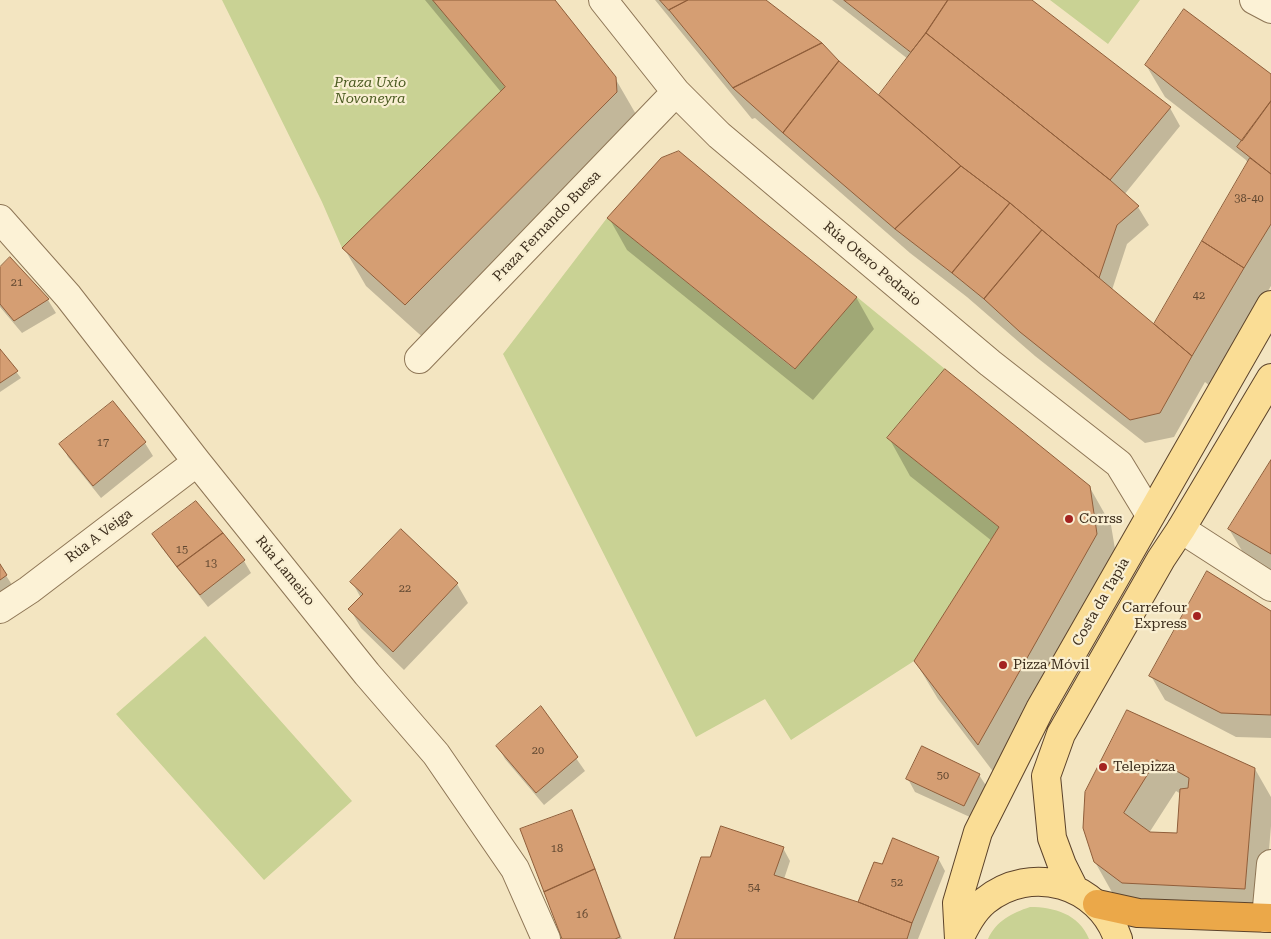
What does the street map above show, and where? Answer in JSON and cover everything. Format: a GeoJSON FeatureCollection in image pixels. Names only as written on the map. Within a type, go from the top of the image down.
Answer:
{"type":"FeatureCollection","features":[{"type":"Feature","properties":{"kind":"highway"},"geometry":{"type":"LineString","coordinates":[[1097,904],[1138,913],[1269,918]]}},
{"type":"Feature","properties":{"kind":"main road","name":"Costa da Tapia"},"geometry":{"type":"LineString","coordinates":[[959,939],[957,903],[978,832],[1040,709],[1271,305]]}},
{"type":"Feature","properties":{"kind":"main road"},"geometry":{"type":"LineString","coordinates":[[1074,888],[1062,865],[1052,838],[1046,776],[1061,734],[1161,559],[1181,529],[1271,378]]}},
{"type":"Feature","properties":{"kind":"main road"},"geometry":{"type":"LineString","coordinates":[[959,939],[970,918],[985,901],[1005,889],[1028,882],[1051,882],[1074,888],[1097,904],[1114,926],[1118,939]]}},
{"type":"Feature","properties":{"kind":"street","name":"Rúa Otero Pedraio"},"geometry":{"type":"LineString","coordinates":[[604,0],[676,92],[719,135],[990,363],[1119,464],[1150,515]]}},
{"type":"Feature","properties":{"kind":"street"},"geometry":{"type":"LineString","coordinates":[[1254,0],[1271,9]]}},
{"type":"Feature","properties":{"kind":"street","name":"Praza Fernando Buesa"},"geometry":{"type":"LineString","coordinates":[[418,359],[676,92]]}},
{"type":"Feature","properties":{"kind":"street","name":"Rúa Lameiro"},"geometry":{"type":"LineString","coordinates":[[0,219],[68,296],[197,462],[367,674],[436,754],[515,869],[546,939]]}},
{"type":"Feature","properties":{"kind":"street","name":"Rúa A Veiga"},"geometry":{"type":"LineString","coordinates":[[0,609],[29,590],[197,462]]}},
{"type":"Feature","properties":{"kind":"street"},"geometry":{"type":"LineString","coordinates":[[1181,529],[1271,587]]}},
{"type":"Feature","properties":{"kind":"street"},"geometry":{"type":"LineString","coordinates":[[1269,918],[1271,864]]}},
{"type":"Feature","properties":{"kind":"green space","name":"Praza Uxío Novoneyra"},"geometry":{"type":"Polygon","coordinates":[[[222,0],[433,0],[505,87],[342,248],[322,202],[222,0]]]}},
{"type":"Feature","properties":{"kind":"green space"},"geometry":{"type":"Polygon","coordinates":[[[1050,0],[1140,0],[1108,44],[1050,0]]]}},
{"type":"Feature","properties":{"kind":"green space"},"geometry":{"type":"Polygon","coordinates":[[[607,218],[794,369],[857,297],[945,369],[887,438],[999,527],[914,661],[791,740],[765,699],[696,737],[503,354],[607,218]]]}},
{"type":"Feature","properties":{"kind":"green space"},"geometry":{"type":"Polygon","coordinates":[[[205,636],[352,801],[264,880],[116,714],[205,636]]]}},
{"type":"Feature","properties":{"kind":"green space"},"geometry":{"type":"Polygon","coordinates":[[[1030,907],[1048,908],[1065,914],[1079,923],[1089,939],[988,939],[995,927],[1005,918],[1030,907]]]}},
{"type":"Feature","properties":{"kind":"building"},"geometry":{"type":"Polygon","coordinates":[[[433,0],[555,0],[616,77],[617,92],[405,305],[342,248],[505,87],[433,0]]]}},
{"type":"Feature","properties":{"kind":"building"},"geometry":{"type":"Polygon","coordinates":[[[660,0],[688,0],[669,10],[660,0]]]}},
{"type":"Feature","properties":{"kind":"building"},"geometry":{"type":"Polygon","coordinates":[[[688,0],[766,0],[822,43],[733,88],[669,10],[688,0]]]}},
{"type":"Feature","properties":{"kind":"building"},"geometry":{"type":"Polygon","coordinates":[[[844,0],[948,0],[911,52],[844,0]]]}},
{"type":"Feature","properties":{"kind":"building"},"geometry":{"type":"Polygon","coordinates":[[[948,0],[1032,0],[1171,107],[1110,180],[926,33],[948,0]]]}},
{"type":"Feature","properties":{"kind":"building"},"geometry":{"type":"Polygon","coordinates":[[[1184,9],[1271,74],[1271,101],[1242,141],[1145,65],[1184,9]]]}},
{"type":"Feature","properties":{"kind":"building"},"geometry":{"type":"Polygon","coordinates":[[[926,33],[1110,180],[1139,206],[1117,225],[1099,278],[1010,203],[961,166],[879,95],[926,33]]]}},
{"type":"Feature","properties":{"kind":"building"},"geometry":{"type":"Polygon","coordinates":[[[822,43],[839,61],[783,133],[733,88],[822,43]]]}},
{"type":"Feature","properties":{"kind":"building"},"geometry":{"type":"Polygon","coordinates":[[[839,61],[961,166],[895,229],[783,133],[839,61]]]}},
{"type":"Feature","properties":{"kind":"building"},"geometry":{"type":"Polygon","coordinates":[[[1271,101],[1271,174],[1237,147],[1271,101]]]}},
{"type":"Feature","properties":{"kind":"building"},"geometry":{"type":"Polygon","coordinates":[[[679,151],[857,297],[795,369],[607,218],[661,158],[679,151]]]}},
{"type":"Feature","properties":{"kind":"building"},"geometry":{"type":"Polygon","coordinates":[[[1250,158],[1271,174],[1271,224],[1244,268],[1202,241],[1250,158]]]}},
{"type":"Feature","properties":{"kind":"building"},"geometry":{"type":"Polygon","coordinates":[[[961,166],[1010,203],[952,273],[895,229],[961,166]]]}},
{"type":"Feature","properties":{"kind":"building"},"geometry":{"type":"Polygon","coordinates":[[[1010,203],[1042,230],[984,299],[952,273],[1010,203]]]}},
{"type":"Feature","properties":{"kind":"building"},"geometry":{"type":"Polygon","coordinates":[[[1042,230],[1192,356],[1160,413],[1130,420],[1020,332],[984,299],[1042,230]]]}},
{"type":"Feature","properties":{"kind":"building"},"geometry":{"type":"Polygon","coordinates":[[[1202,241],[1244,268],[1192,356],[1154,324],[1202,241]]]}},
{"type":"Feature","properties":{"kind":"building"},"geometry":{"type":"Polygon","coordinates":[[[10,257],[49,299],[14,321],[0,304],[0,267],[10,257]]]}},
{"type":"Feature","properties":{"kind":"building"},"geometry":{"type":"Polygon","coordinates":[[[0,349],[18,371],[0,383],[0,349]]]}},
{"type":"Feature","properties":{"kind":"building"},"geometry":{"type":"Polygon","coordinates":[[[945,369],[1090,486],[1097,534],[978,745],[914,661],[999,527],[887,438],[945,369]]]}},
{"type":"Feature","properties":{"kind":"building"},"geometry":{"type":"Polygon","coordinates":[[[113,401],[146,442],[93,486],[59,444],[113,401]]]}},
{"type":"Feature","properties":{"kind":"building"},"geometry":{"type":"Polygon","coordinates":[[[1271,460],[1271,554],[1228,529],[1271,460]]]}},
{"type":"Feature","properties":{"kind":"building"},"geometry":{"type":"Polygon","coordinates":[[[196,501],[223,533],[177,567],[152,534],[196,501]]]}},
{"type":"Feature","properties":{"kind":"building"},"geometry":{"type":"Polygon","coordinates":[[[401,529],[458,583],[393,652],[348,609],[363,594],[350,582],[401,529]]]}},
{"type":"Feature","properties":{"kind":"building"},"geometry":{"type":"Polygon","coordinates":[[[223,533],[245,560],[200,595],[177,567],[223,533]]]}},
{"type":"Feature","properties":{"kind":"building"},"geometry":{"type":"Polygon","coordinates":[[[0,564],[7,575],[0,580],[0,564]]]}},
{"type":"Feature","properties":{"kind":"building"},"geometry":{"type":"Polygon","coordinates":[[[1207,571],[1271,611],[1271,715],[1221,713],[1149,676],[1207,571]]]}},
{"type":"Feature","properties":{"kind":"building"},"geometry":{"type":"Polygon","coordinates":[[[541,706],[578,757],[536,793],[496,746],[541,706]]]}},
{"type":"Feature","properties":{"kind":"building"},"geometry":{"type":"Polygon","coordinates":[[[1127,710],[1255,768],[1245,889],[1122,883],[1094,862],[1083,828],[1085,792],[1127,710]],[[1157,760],[1124,813],[1150,832],[1177,833],[1180,789],[1188,788],[1189,778],[1157,760]]]}},
{"type":"Feature","properties":{"kind":"building"},"geometry":{"type":"Polygon","coordinates":[[[922,746],[980,774],[964,806],[906,779],[922,746]]]}},
{"type":"Feature","properties":{"kind":"building"},"geometry":{"type":"Polygon","coordinates":[[[572,810],[595,869],[544,892],[520,829],[572,810]]]}},
{"type":"Feature","properties":{"kind":"building"},"geometry":{"type":"Polygon","coordinates":[[[721,826],[784,847],[774,875],[858,902],[912,923],[907,939],[674,939],[701,857],[710,857],[721,826]]]}},
{"type":"Feature","properties":{"kind":"building"},"geometry":{"type":"Polygon","coordinates":[[[893,838],[939,857],[912,923],[858,902],[874,862],[882,864],[893,838]]]}},
{"type":"Feature","properties":{"kind":"building"},"geometry":{"type":"Polygon","coordinates":[[[595,869],[620,937],[615,939],[562,939],[544,892],[595,869]]]}},
{"type":"Feature","properties":{"kind":"place","name":"Corrss"},"geometry":{"type":"Point","coordinates":[1069,519]}},
{"type":"Feature","properties":{"kind":"place","name":"Carrefour Express"},"geometry":{"type":"Point","coordinates":[1197,616]}},
{"type":"Feature","properties":{"kind":"place","name":"Pizza Móvil"},"geometry":{"type":"Point","coordinates":[1003,665]}},
{"type":"Feature","properties":{"kind":"place","name":"Telepizza"},"geometry":{"type":"Point","coordinates":[1103,767]}}]}
